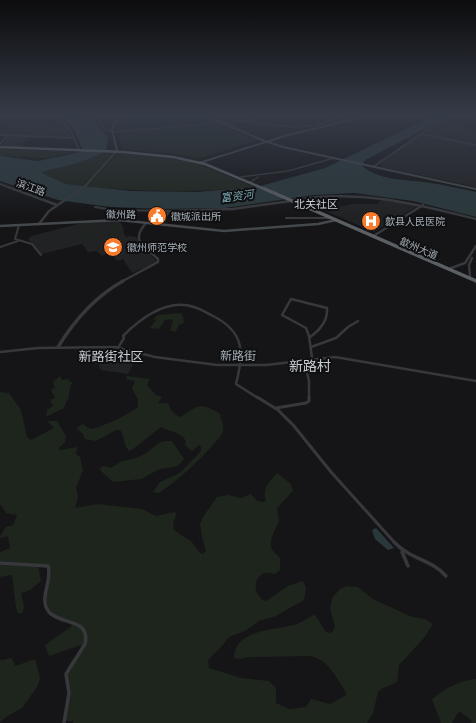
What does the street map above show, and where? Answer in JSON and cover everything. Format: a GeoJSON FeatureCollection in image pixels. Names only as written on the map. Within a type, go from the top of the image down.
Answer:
{"type":"FeatureCollection","features":[{"type":"Feature","properties":{"kind":"highway"},"geometry":{"type":"LineString","coordinates":[[75,150],[116,151],[166,156],[199,162],[241,177],[257,185]]}},
{"type":"Feature","properties":{"kind":"highway"},"geometry":{"type":"LineString","coordinates":[[199,162],[291,200]]}},
{"type":"Feature","properties":{"kind":"highway","name":"歙州大道"},"geometry":{"type":"LineString","coordinates":[[291,200],[476,280]]}},
{"type":"Feature","properties":{"kind":"highway","name":"歙州大道"},"geometry":{"type":"LineString","coordinates":[[291,200],[470,276],[476,280]]}},
{"type":"Feature","properties":{"kind":"main road"},"geometry":{"type":"LineString","coordinates":[[199,162],[238,150]]}},
{"type":"Feature","properties":{"kind":"main road"},"geometry":{"type":"LineString","coordinates":[[301,150],[476,189]]}},
{"type":"Feature","properties":{"kind":"main road"},"geometry":{"type":"LineString","coordinates":[[301,150],[339,159]]}},
{"type":"Feature","properties":{"kind":"main road","name":"徽州路"},"geometry":{"type":"LineString","coordinates":[[0,226],[117,220],[221,231],[318,224],[336,220]]}},
{"type":"Feature","properties":{"kind":"street"},"geometry":{"type":"LineString","coordinates":[[371,166],[396,150]]}},
{"type":"Feature","properties":{"kind":"street"},"geometry":{"type":"LineString","coordinates":[[39,224],[44,216],[86,186],[116,151]]}},
{"type":"Feature","properties":{"kind":"street"},"geometry":{"type":"LineString","coordinates":[[251,182],[256,177],[305,167],[334,158]]}},
{"type":"Feature","properties":{"kind":"street"},"geometry":{"type":"LineString","coordinates":[[241,177],[270,174]]}},
{"type":"Feature","properties":{"kind":"street","name":"滨江路"},"geometry":{"type":"LineString","coordinates":[[0,184],[58,205]]}},
{"type":"Feature","properties":{"kind":"street"},"geometry":{"type":"LineString","coordinates":[[95,207],[113,210],[169,211],[233,209],[314,197],[359,196],[423,205],[476,219]]}},
{"type":"Feature","properties":{"kind":"street"},"geometry":{"type":"LineString","coordinates":[[375,235],[423,205]]}},
{"type":"Feature","properties":{"kind":"street"},"geometry":{"type":"LineString","coordinates":[[161,224],[169,211]]}},
{"type":"Feature","properties":{"kind":"street"},"geometry":{"type":"LineString","coordinates":[[286,218],[331,218]]}},
{"type":"Feature","properties":{"kind":"street"},"geometry":{"type":"LineString","coordinates":[[58,348],[69,329],[98,298],[118,284],[158,262],[158,259],[142,244],[138,236],[139,231],[146,223]]}},
{"type":"Feature","properties":{"kind":"street"},"geometry":{"type":"LineString","coordinates":[[18,241],[15,238],[19,225]]}},
{"type":"Feature","properties":{"kind":"street"},"geometry":{"type":"LineString","coordinates":[[0,247],[18,241],[32,244],[41,255]]}},
{"type":"Feature","properties":{"kind":"street"},"geometry":{"type":"LineString","coordinates":[[451,268],[465,263],[476,246]]}},
{"type":"Feature","properties":{"kind":"street"},"geometry":{"type":"LineString","coordinates":[[470,276],[469,263],[476,250]]}},
{"type":"Feature","properties":{"kind":"street"},"geometry":{"type":"LineString","coordinates":[[310,337],[319,330],[326,321],[328,315],[327,308],[291,299],[282,315],[304,326],[310,337],[310,351],[312,358]]}},
{"type":"Feature","properties":{"kind":"street"},"geometry":{"type":"LineString","coordinates":[[118,348],[124,338],[123,336],[146,315],[161,309],[178,305],[192,306],[226,322],[233,329],[241,354],[236,384],[276,408],[294,426],[326,467],[401,549],[409,555],[438,567],[446,576]]}},
{"type":"Feature","properties":{"kind":"street"},"geometry":{"type":"LineString","coordinates":[[311,347],[336,338],[348,327],[358,321]]}},
{"type":"Feature","properties":{"kind":"street","name":"新路街"},"geometry":{"type":"LineString","coordinates":[[0,352],[58,348],[118,348],[155,357],[217,365],[266,365],[312,358],[335,357],[476,381]]}},
{"type":"Feature","properties":{"kind":"street"},"geometry":{"type":"LineString","coordinates":[[276,408],[306,403],[309,401],[310,388],[304,359]]}},
{"type":"Feature","properties":{"kind":"street"},"geometry":{"type":"LineString","coordinates":[[401,549],[408,566]]}},
{"type":"Feature","properties":{"kind":"street"},"geometry":{"type":"LineString","coordinates":[[0,563],[48,566],[50,571],[45,591],[48,610],[59,619],[69,621],[80,626],[85,633],[85,646],[71,664],[66,674],[69,697],[64,723]]}},
{"type":"Feature","properties":{"kind":"shaded area"},"geometry":{"type":"Polygon","coordinates":[[[0,150],[76,152],[46,158],[0,156],[0,150]]]}},
{"type":"Feature","properties":{"kind":"shaded area"},"geometry":{"type":"Polygon","coordinates":[[[126,150],[228,150],[196,158],[168,153],[126,150]]]}},
{"type":"Feature","properties":{"kind":"shaded area"},"geometry":{"type":"Polygon","coordinates":[[[398,150],[476,150],[476,187],[382,167],[380,164],[398,150]]]}},
{"type":"Feature","properties":{"kind":"shaded area"},"geometry":{"type":"Polygon","coordinates":[[[103,153],[113,154],[83,186],[66,184],[42,173],[44,171],[79,162],[103,153]]]}},
{"type":"Feature","properties":{"kind":"shaded area"},"geometry":{"type":"Polygon","coordinates":[[[121,153],[188,161],[217,171],[254,187],[170,191],[129,190],[86,186],[118,154],[121,153]]]}},
{"type":"Feature","properties":{"kind":"shaded area","name":"歙县人民医院"},"geometry":{"type":"Polygon","coordinates":[[[381,199],[415,205],[416,207],[374,232],[328,212],[338,207],[352,204],[378,204],[381,199]]]}},
{"type":"Feature","properties":{"kind":"shaded area","name":"徽州师范学校"},"geometry":{"type":"Polygon","coordinates":[[[118,220],[122,225],[126,237],[136,237],[157,262],[132,273],[123,259],[118,261],[108,253],[102,256],[96,251],[88,252],[82,244],[42,254],[38,252],[28,239],[31,236],[82,223],[118,220]]]}},
{"type":"Feature","properties":{"kind":"shaded area"},"geometry":{"type":"Polygon","coordinates":[[[112,225],[119,227],[119,232],[123,233],[83,240],[85,237],[81,233],[84,230],[112,225]],[[110,226],[89,230],[84,234],[101,236],[114,232],[117,230],[116,228],[110,226]]]}},
{"type":"Feature","properties":{"kind":"shaded area"},"geometry":{"type":"Polygon","coordinates":[[[181,313],[184,320],[183,324],[180,324],[175,332],[170,330],[173,321],[169,319],[164,321],[159,329],[150,328],[156,320],[153,319],[158,315],[181,313]]]}},
{"type":"Feature","properties":{"kind":"shaded area"},"geometry":{"type":"Polygon","coordinates":[[[105,351],[116,352],[115,353],[118,354],[117,357],[124,358],[122,361],[134,362],[128,374],[101,370],[98,364],[95,364],[97,355],[103,355],[105,351]]]}},
{"type":"Feature","properties":{"kind":"shaded area"},"geometry":{"type":"Polygon","coordinates":[[[60,376],[62,380],[69,379],[69,382],[73,382],[70,387],[68,398],[64,408],[46,417],[47,410],[53,406],[50,400],[55,398],[51,390],[55,388],[53,382],[60,376]]]}},
{"type":"Feature","properties":{"kind":"shaded area"},"geometry":{"type":"Polygon","coordinates":[[[127,376],[150,379],[147,385],[156,395],[162,397],[158,403],[168,403],[173,412],[178,416],[181,417],[200,406],[220,414],[223,431],[220,437],[206,453],[180,477],[159,493],[153,492],[160,482],[180,473],[201,451],[201,447],[199,445],[192,451],[185,445],[186,441],[184,438],[175,432],[161,427],[129,451],[120,430],[116,430],[96,441],[85,439],[83,434],[76,428],[83,424],[90,429],[107,424],[138,407],[138,400],[132,388],[135,381],[126,379],[127,376]]]}},
{"type":"Feature","properties":{"kind":"shaded area"},"geometry":{"type":"Polygon","coordinates":[[[0,392],[9,393],[21,410],[27,437],[31,440],[54,428],[47,421],[57,421],[66,436],[65,442],[59,448],[60,450],[77,447],[76,454],[80,457],[83,470],[76,488],[78,497],[75,508],[98,504],[142,509],[156,516],[175,512],[176,515],[173,524],[174,530],[192,542],[200,553],[203,554],[206,551],[200,524],[217,497],[228,495],[241,498],[251,494],[257,501],[264,502],[266,500],[265,489],[277,473],[291,484],[293,491],[277,508],[279,522],[271,541],[274,552],[280,559],[280,570],[275,574],[266,573],[261,575],[256,583],[256,587],[259,596],[266,601],[288,586],[303,581],[306,588],[304,600],[276,616],[259,621],[245,631],[229,637],[208,660],[209,668],[241,678],[269,681],[276,688],[276,703],[289,709],[306,707],[311,699],[330,704],[346,695],[331,669],[322,661],[310,656],[249,657],[240,659],[234,658],[236,649],[241,642],[256,633],[294,625],[314,615],[325,631],[329,633],[333,631],[335,626],[330,609],[332,598],[340,589],[347,586],[358,587],[373,599],[412,617],[425,619],[433,624],[424,638],[399,665],[397,682],[381,689],[378,692],[373,713],[367,723],[73,723],[73,721],[66,721],[70,692],[68,692],[66,685],[66,673],[70,664],[81,649],[81,645],[49,656],[45,645],[72,626],[70,623],[60,621],[60,619],[47,604],[46,596],[50,576],[48,565],[0,561],[0,552],[10,548],[8,536],[1,538],[0,536],[6,527],[13,525],[17,515],[6,513],[0,505],[0,392]]]}},
{"type":"Feature","properties":{"kind":"shaded area"},"geometry":{"type":"Polygon","coordinates":[[[172,441],[184,459],[178,466],[160,469],[141,479],[113,482],[100,470],[101,467],[104,466],[111,468],[122,461],[136,458],[145,454],[159,443],[172,441]]]}},
{"type":"Feature","properties":{"kind":"shaded area"},"geometry":{"type":"Polygon","coordinates":[[[0,565],[38,566],[41,581],[30,590],[21,593],[24,607],[22,613],[18,613],[16,608],[12,575],[0,577],[0,565]]]}},
{"type":"Feature","properties":{"kind":"shaded area"},"geometry":{"type":"Polygon","coordinates":[[[12,658],[15,666],[35,659],[40,678],[37,687],[22,708],[0,722],[0,659],[12,658]]]}},
{"type":"Feature","properties":{"kind":"shaded area"},"geometry":{"type":"Polygon","coordinates":[[[476,679],[476,723],[471,723],[472,721],[459,711],[452,723],[441,723],[432,699],[463,681],[476,679]]]}},
{"type":"Feature","properties":{"kind":"water","name":"富资河"},"geometry":{"type":"Polygon","coordinates":[[[82,150],[106,150],[94,157],[67,166],[44,171],[42,173],[66,184],[131,191],[197,192],[257,187],[325,168],[363,150],[385,150],[365,160],[362,166],[378,175],[386,177],[436,184],[476,192],[476,217],[413,201],[354,193],[314,195],[225,208],[163,209],[110,207],[58,200],[0,181],[0,156],[38,161],[80,152],[82,150]]]}},
{"type":"Feature","properties":{"kind":"water"},"geometry":{"type":"Polygon","coordinates":[[[376,528],[394,548],[388,550],[375,539],[372,530],[376,528]]]}},
{"type":"Feature","properties":{"kind":"place","name":"徽城派出所"},"geometry":{"type":"Point","coordinates":[157,216]}},
{"type":"Feature","properties":{"kind":"place","name":"歙县人民医院"},"geometry":{"type":"Point","coordinates":[371,221]}},
{"type":"Feature","properties":{"kind":"place","name":"徽州师范学校"},"geometry":{"type":"Point","coordinates":[113,247]}},
{"type":"Feature","properties":{"kind":"district","name":"北关社区"},"geometry":{"type":"Point","coordinates":[316,204]}},
{"type":"Feature","properties":{"kind":"district","name":"新路街社区"},"geometry":{"type":"Point","coordinates":[111,356]}},
{"type":"Feature","properties":{"kind":"district","name":"新路村"},"geometry":{"type":"Point","coordinates":[310,366]}}]}
